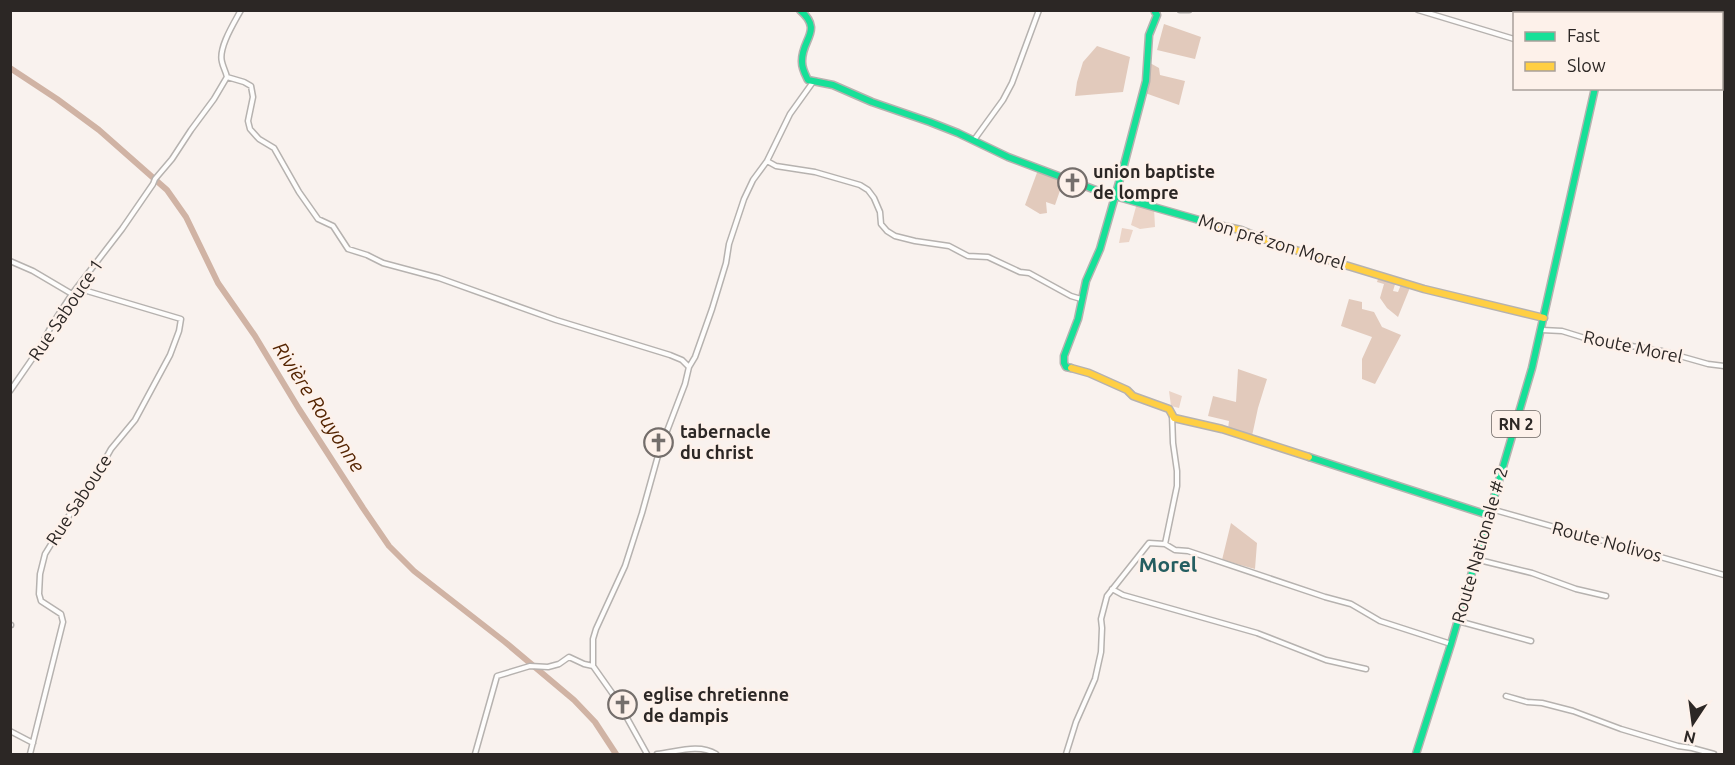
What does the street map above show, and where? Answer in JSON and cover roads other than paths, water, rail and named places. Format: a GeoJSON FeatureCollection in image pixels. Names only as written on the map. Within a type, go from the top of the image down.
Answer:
{"type":"FeatureCollection","features":[{"type":"Feature","properties":{"kind":"street"},"geometry":{"type":"LineString","coordinates":[[242,10],[230,30],[221,61],[227,77],[251,86],[253,97],[248,121],[250,129],[259,139],[274,148],[299,192],[318,219],[333,226],[348,249],[383,263],[439,278],[556,320],[670,355],[682,360],[689,367]]}},
{"type":"Feature","properties":{"kind":"street"},"geometry":{"type":"LineString","coordinates":[[647,754],[616,700],[593,666],[593,639],[625,566],[659,452],[709,318],[744,199],[753,180],[767,161],[790,114],[813,82],[808,80],[802,72],[804,48],[811,28],[808,18],[800,10]]}},
{"type":"Feature","properties":{"kind":"street"},"geometry":{"type":"LineString","coordinates":[[974,140],[1003,100],[1012,83],[1040,10]]}},
{"type":"Feature","properties":{"kind":"street"},"geometry":{"type":"LineString","coordinates":[[1157,10],[1149,36],[1144,88],[1100,249],[1086,281],[1078,319],[1064,356],[1064,363],[1066,367],[1089,373],[1127,390],[1133,396],[1169,409],[1172,415],[1177,486],[1165,544]]}},
{"type":"Feature","properties":{"kind":"street"},"geometry":{"type":"LineString","coordinates":[[1180,10],[1189,10]]}},
{"type":"Feature","properties":{"kind":"street"},"geometry":{"type":"LineString","coordinates":[[1418,10],[1513,38]]}},
{"type":"Feature","properties":{"kind":"street","name":"Rue Sabouce 1"},"geometry":{"type":"LineString","coordinates":[[10,391],[39,349],[72,294],[172,159],[227,77]]}},
{"type":"Feature","properties":{"kind":"street","name":"Mon pré zon Morel"},"geometry":{"type":"LineString","coordinates":[[813,82],[843,89],[974,140],[1050,174],[1114,196],[1241,230],[1279,245],[1411,285],[1544,318]]}},
{"type":"Feature","properties":{"kind":"street","name":"Route Nationale # 2"},"geometry":{"type":"LineString","coordinates":[[1416,754],[1458,621],[1542,330],[1595,90]]}},
{"type":"Feature","properties":{"kind":"street"},"geometry":{"type":"LineString","coordinates":[[767,161],[776,166],[815,172],[860,185],[874,198],[880,212],[881,224],[895,236],[949,246],[968,256],[988,257],[1020,272],[1029,273],[1081,299]]}},
{"type":"Feature","properties":{"kind":"street"},"geometry":{"type":"LineString","coordinates":[[10,261],[33,271],[72,294]]}},
{"type":"Feature","properties":{"kind":"street","name":"Rue Sabouce"},"geometry":{"type":"LineString","coordinates":[[30,754],[63,622],[61,614],[41,601],[39,594],[40,574],[45,554],[111,449],[135,420],[170,355],[181,319],[77,288]]}},
{"type":"Feature","properties":{"kind":"street","name":"Route Morel"},"geometry":{"type":"LineString","coordinates":[[1542,330],[1562,331],[1588,339],[1662,351],[1708,364],[1725,366]]}},
{"type":"Feature","properties":{"kind":"street"},"geometry":{"type":"LineString","coordinates":[[1172,415],[1174,418],[1193,420],[1202,425],[1222,429],[1489,512]]}},
{"type":"Feature","properties":{"kind":"street","name":"Route Nolivos"},"geometry":{"type":"LineString","coordinates":[[1489,512],[1725,575]]}},
{"type":"Feature","properties":{"kind":"street"},"geometry":{"type":"LineString","coordinates":[[1066,754],[1076,722],[1095,680],[1101,652],[1101,619],[1107,596],[1149,543],[1165,544],[1175,550],[1188,551],[1351,604],[1380,621],[1451,644]]}},
{"type":"Feature","properties":{"kind":"street"},"geometry":{"type":"LineString","coordinates":[[1475,559],[1532,573],[1576,589],[1606,596]]}},
{"type":"Feature","properties":{"kind":"street"},"geometry":{"type":"LineString","coordinates":[[1112,589],[1123,596],[1257,633],[1326,660],[1366,669]]}},
{"type":"Feature","properties":{"kind":"street"},"geometry":{"type":"LineString","coordinates":[[1458,621],[1532,641]]}},
{"type":"Feature","properties":{"kind":"street"},"geometry":{"type":"LineString","coordinates":[[475,754],[497,676],[530,666],[548,667],[559,664],[569,657],[593,666]]}},
{"type":"Feature","properties":{"kind":"street"},"geometry":{"type":"LineString","coordinates":[[1506,696],[1573,711],[1621,729],[1714,754]]}},
{"type":"Feature","properties":{"kind":"street"},"geometry":{"type":"LineString","coordinates":[[10,731],[33,743]]}},
{"type":"Feature","properties":{"kind":"street"},"geometry":{"type":"LineString","coordinates":[[657,754],[694,748],[716,754]]}},
{"type":"Feature","properties":{"kind":"waterway","name":"Rivière Rouyonne"},"geometry":{"type":"LineString","coordinates":[[10,68],[99,130],[167,190],[186,217],[218,283],[255,336],[299,409],[389,546],[414,571],[505,642],[574,700],[595,722],[616,754]]}},
{"type":"Feature","properties":{"kind":"place","name":"union baptiste de lompre"},"geometry":{"type":"Point","coordinates":[1072,182]}},
{"type":"Feature","properties":{"kind":"place","name":"tabernacle du christ"},"geometry":{"type":"Point","coordinates":[659,442]}},
{"type":"Feature","properties":{"kind":"place","name":"eglise chretienne de dampis"},"geometry":{"type":"Point","coordinates":[622,705]}},
{"type":"Feature","properties":{"kind":"district","name":"Morel"},"geometry":{"type":"Point","coordinates":[1168,565]}}]}
